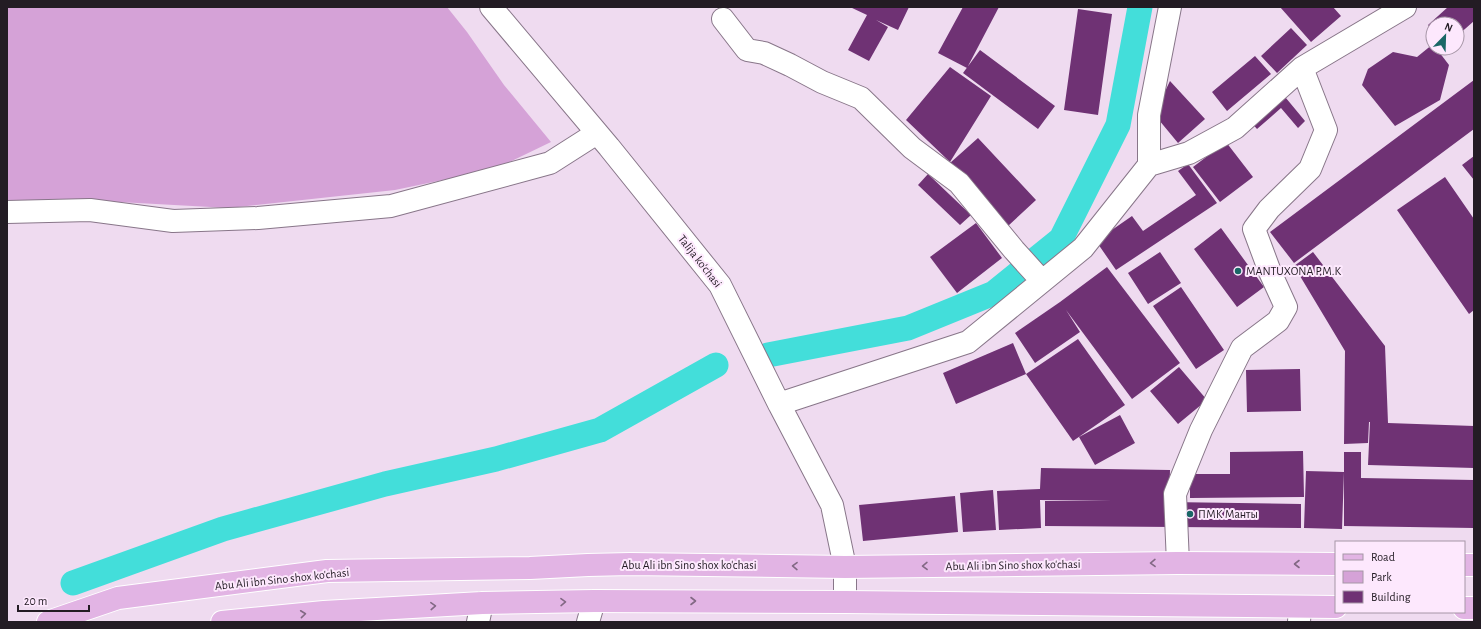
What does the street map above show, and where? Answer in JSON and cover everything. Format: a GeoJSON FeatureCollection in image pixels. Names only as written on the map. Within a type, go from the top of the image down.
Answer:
{"type":"FeatureCollection","features":[{"type":"Feature","properties":{"kind":"main road","name":"Abu Ali ibn Sino shox ko'chasi"},"geometry":{"type":"LineString","coordinates":[[48,622],[118,598],[327,571],[666,564],[845,567],[1178,563],[1335,564]]}},
{"type":"Feature","properties":{"kind":"main road"},"geometry":{"type":"LineString","coordinates":[[530,568],[532,602]]}},
{"type":"Feature","properties":{"kind":"main road"},"geometry":{"type":"LineString","coordinates":[[222,622],[324,612],[480,612],[532,602],[594,601],[845,602],[1299,614],[1335,607]]}},
{"type":"Feature","properties":{"kind":"street","name":"Talija ko'chasi"},"geometry":{"type":"LineString","coordinates":[[492,7],[720,285],[832,505],[845,567],[845,602]]}},
{"type":"Feature","properties":{"kind":"street"},"geometry":{"type":"LineString","coordinates":[[1149,165],[1149,115],[1170,7]]}},
{"type":"Feature","properties":{"kind":"street"},"geometry":{"type":"LineString","coordinates":[[780,404],[968,342],[1083,248],[1149,165],[1189,153],[1235,128],[1302,68],[1405,7]]}},
{"type":"Feature","properties":{"kind":"street"},"geometry":{"type":"LineString","coordinates":[[723,19],[747,50],[764,53],[822,82],[861,98],[912,148],[959,183],[1014,250],[1042,281]]}},
{"type":"Feature","properties":{"kind":"street"},"geometry":{"type":"LineString","coordinates":[[1178,563],[1175,494],[1201,430],[1242,348],[1278,321],[1286,307],[1270,272],[1254,228],[1269,209],[1310,169],[1326,130],[1302,68]]}},
{"type":"Feature","properties":{"kind":"street"},"geometry":{"type":"LineString","coordinates":[[7,212],[90,210],[174,221],[258,218],[391,206],[550,163],[597,134]]}},
{"type":"Feature","properties":{"kind":"street"},"geometry":{"type":"LineString","coordinates":[[588,622],[594,601]]}},
{"type":"Feature","properties":{"kind":"green space"},"geometry":{"type":"Polygon","coordinates":[[[7,7],[447,7],[467,32],[504,85],[551,142],[495,169],[395,190],[229,208],[101,201],[7,203],[7,7]]]}},
{"type":"Feature","properties":{"kind":"building"},"geometry":{"type":"Polygon","coordinates":[[[850,7],[909,7],[898,30],[876,20],[888,27],[869,61],[848,50],[867,15],[850,7]]]}},
{"type":"Feature","properties":{"kind":"building"},"geometry":{"type":"Polygon","coordinates":[[[963,7],[999,7],[967,68],[938,53],[963,7]]]}},
{"type":"Feature","properties":{"kind":"building"},"geometry":{"type":"Polygon","coordinates":[[[1280,7],[1333,7],[1341,16],[1311,42],[1280,7]]]}},
{"type":"Feature","properties":{"kind":"building"},"geometry":{"type":"Polygon","coordinates":[[[1448,7],[1474,7],[1474,21],[1465,29],[1465,16],[1438,16],[1448,7]]]}},
{"type":"Feature","properties":{"kind":"building"},"geometry":{"type":"Polygon","coordinates":[[[1078,9],[1112,14],[1098,115],[1064,110],[1078,9]]]}},
{"type":"Feature","properties":{"kind":"building"},"geometry":{"type":"Polygon","coordinates":[[[1291,28],[1307,45],[1277,73],[1261,56],[1291,28]]]}},
{"type":"Feature","properties":{"kind":"building"},"geometry":{"type":"Polygon","coordinates":[[[980,50],[1055,106],[1038,129],[963,73],[980,50]]]}},
{"type":"Feature","properties":{"kind":"building"},"geometry":{"type":"Polygon","coordinates":[[[1425,50],[1425,56],[1442,56],[1449,65],[1440,100],[1395,126],[1362,85],[1368,69],[1393,52],[1417,57],[1425,50]]]}},
{"type":"Feature","properties":{"kind":"building"},"geometry":{"type":"Polygon","coordinates":[[[1255,56],[1271,74],[1227,111],[1212,92],[1255,56]]]}},
{"type":"Feature","properties":{"kind":"building"},"geometry":{"type":"Polygon","coordinates":[[[950,67],[991,96],[950,162],[906,120],[950,67]]]}},
{"type":"Feature","properties":{"kind":"building"},"geometry":{"type":"Polygon","coordinates":[[[1474,80],[1474,129],[1294,263],[1270,232],[1474,80]]]}},
{"type":"Feature","properties":{"kind":"building"},"geometry":{"type":"Polygon","coordinates":[[[1170,81],[1205,119],[1178,143],[1154,114],[1170,81]]]}},
{"type":"Feature","properties":{"kind":"building"},"geometry":{"type":"Polygon","coordinates":[[[1281,92],[1305,121],[1298,128],[1281,108],[1257,129],[1249,120],[1281,92]]]}},
{"type":"Feature","properties":{"kind":"building"},"geometry":{"type":"Polygon","coordinates":[[[978,138],[1036,200],[1008,226],[950,163],[978,138]]]}},
{"type":"Feature","properties":{"kind":"building"},"geometry":{"type":"Polygon","coordinates":[[[1226,142],[1253,177],[1220,202],[1193,167],[1226,142]]]}},
{"type":"Feature","properties":{"kind":"building"},"geometry":{"type":"Polygon","coordinates":[[[1474,156],[1474,180],[1462,165],[1474,156]]]}},
{"type":"Feature","properties":{"kind":"building"},"geometry":{"type":"Polygon","coordinates":[[[1188,164],[1217,203],[1116,270],[1096,241],[1132,216],[1143,231],[1196,195],[1178,171],[1188,164]]]}},
{"type":"Feature","properties":{"kind":"building"},"geometry":{"type":"Polygon","coordinates":[[[928,174],[971,215],[960,225],[918,185],[928,174]]]}},
{"type":"Feature","properties":{"kind":"building"},"geometry":{"type":"Polygon","coordinates":[[[1445,177],[1474,219],[1474,310],[1469,314],[1397,210],[1445,177]]]}},
{"type":"Feature","properties":{"kind":"building"},"geometry":{"type":"Polygon","coordinates":[[[976,223],[1002,258],[957,293],[930,257],[976,223]]]}},
{"type":"Feature","properties":{"kind":"building"},"geometry":{"type":"Polygon","coordinates":[[[1221,228],[1264,287],[1237,307],[1194,249],[1221,228]]]}},
{"type":"Feature","properties":{"kind":"building"},"geometry":{"type":"Polygon","coordinates":[[[1160,252],[1181,283],[1148,304],[1128,273],[1160,252]]]}},
{"type":"Feature","properties":{"kind":"building"},"geometry":{"type":"Polygon","coordinates":[[[1313,252],[1385,346],[1388,423],[1474,426],[1474,468],[1368,465],[1370,422],[1368,443],[1344,444],[1345,351],[1294,266],[1313,252]]]}},
{"type":"Feature","properties":{"kind":"building"},"geometry":{"type":"Polygon","coordinates":[[[1107,267],[1180,363],[1132,399],[1066,310],[1080,332],[1035,363],[1015,333],[1107,267]]]}},
{"type":"Feature","properties":{"kind":"building"},"geometry":{"type":"Polygon","coordinates":[[[1181,287],[1224,350],[1196,369],[1153,306],[1181,287]]]}},
{"type":"Feature","properties":{"kind":"building"},"geometry":{"type":"Polygon","coordinates":[[[1078,339],[1125,405],[1073,441],[1026,374],[1078,339]]]}},
{"type":"Feature","properties":{"kind":"building"},"geometry":{"type":"Polygon","coordinates":[[[1013,343],[1026,374],[956,404],[943,373],[1013,343]]]}},
{"type":"Feature","properties":{"kind":"building"},"geometry":{"type":"Polygon","coordinates":[[[1179,367],[1207,400],[1178,424],[1150,391],[1179,367]]]}},
{"type":"Feature","properties":{"kind":"building"},"geometry":{"type":"Polygon","coordinates":[[[1300,369],[1301,411],[1247,412],[1246,370],[1300,369]]]}},
{"type":"Feature","properties":{"kind":"building"},"geometry":{"type":"Polygon","coordinates":[[[1120,415],[1135,443],[1095,465],[1079,437],[1120,415]]]}},
{"type":"Feature","properties":{"kind":"building"},"geometry":{"type":"Polygon","coordinates":[[[1303,451],[1304,497],[1190,498],[1190,474],[1230,474],[1230,452],[1303,451]]]}},
{"type":"Feature","properties":{"kind":"building"},"geometry":{"type":"Polygon","coordinates":[[[1344,452],[1361,452],[1361,478],[1474,480],[1474,528],[1344,526],[1344,452]]]}},
{"type":"Feature","properties":{"kind":"building"},"geometry":{"type":"Polygon","coordinates":[[[1041,468],[1170,470],[1169,502],[1301,504],[1301,528],[1045,526],[1045,501],[1112,501],[1040,500],[1041,528],[999,530],[997,491],[1040,489],[1041,468]]]}},
{"type":"Feature","properties":{"kind":"building"},"geometry":{"type":"Polygon","coordinates":[[[1306,471],[1344,472],[1342,529],[1304,528],[1306,471]]]}},
{"type":"Feature","properties":{"kind":"building"},"geometry":{"type":"Polygon","coordinates":[[[993,490],[996,530],[963,532],[960,493],[993,490]]]}},
{"type":"Feature","properties":{"kind":"building"},"geometry":{"type":"Polygon","coordinates":[[[955,496],[958,532],[863,541],[859,505],[955,496]]]}},
{"type":"Feature","properties":{"kind":"waterway"},"geometry":{"type":"LineString","coordinates":[[768,355],[908,328],[994,293],[1061,239],[1118,125],[1140,7]]}},
{"type":"Feature","properties":{"kind":"waterway"},"geometry":{"type":"LineString","coordinates":[[73,583],[223,529],[385,484],[496,459],[600,430],[716,365]]}},
{"type":"Feature","properties":{"kind":"place","name":"MANTUXONA P.M.K"},"geometry":{"type":"Point","coordinates":[1238,271]}},
{"type":"Feature","properties":{"kind":"place","name":"ПМК Манты"},"geometry":{"type":"Point","coordinates":[1190,514]}}]}
